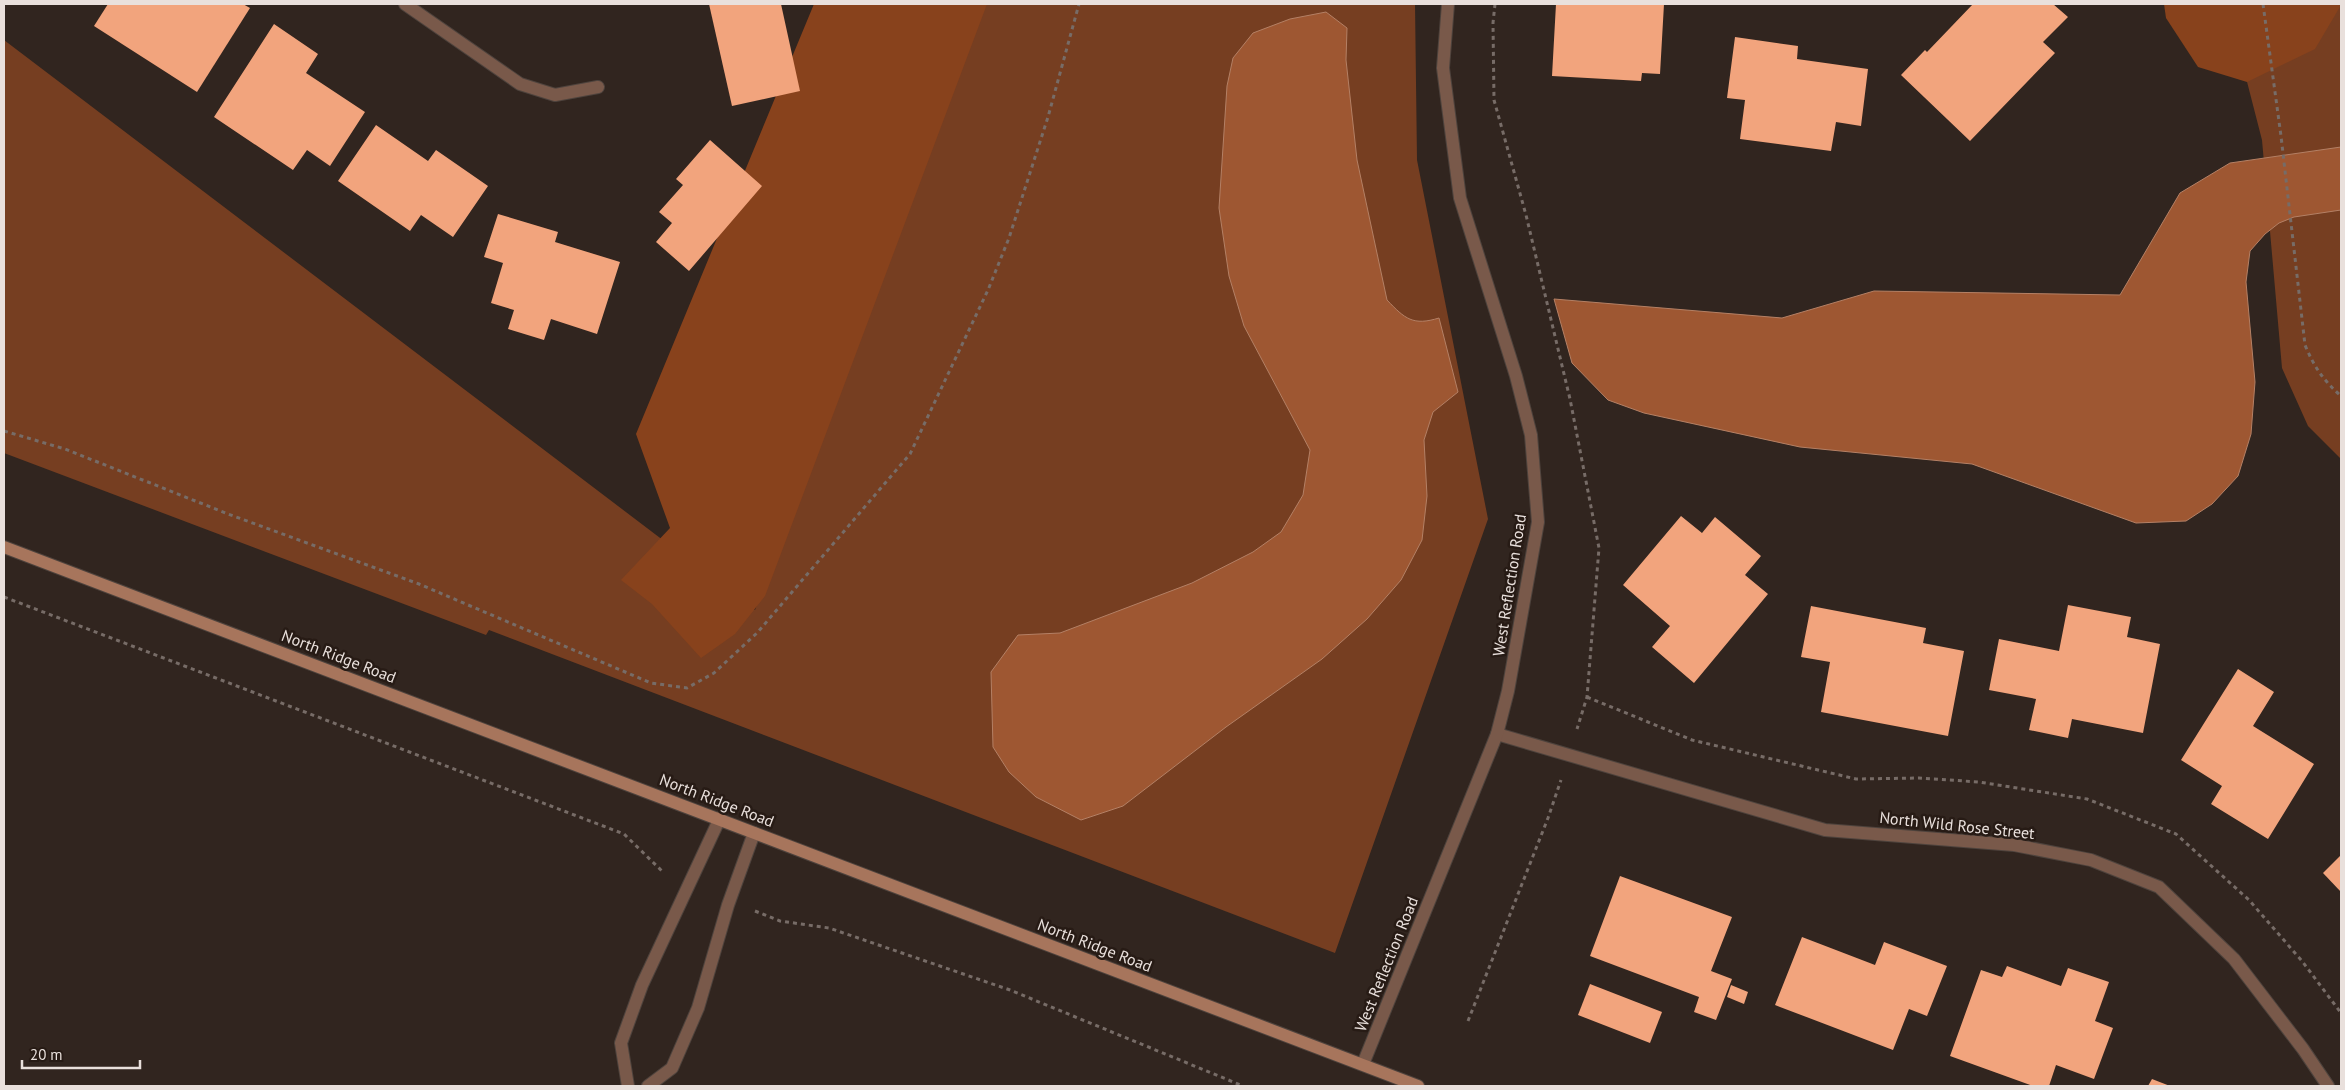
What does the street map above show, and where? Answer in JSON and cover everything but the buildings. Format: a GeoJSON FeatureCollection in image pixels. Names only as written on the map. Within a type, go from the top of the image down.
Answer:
{"type":"FeatureCollection","features":[{"type":"Feature","properties":{"kind":"main road","name":"North Ridge Road"},"geometry":{"type":"LineString","coordinates":[[4,547],[720,818],[754,833],[1418,1086]]}},
{"type":"Feature","properties":{"kind":"street"},"geometry":{"type":"LineString","coordinates":[[405,4],[520,84],[555,94],[598,87]]}},
{"type":"Feature","properties":{"kind":"street","name":"West Reflection Road"},"geometry":{"type":"LineString","coordinates":[[1363,1064],[1497,734],[1508,691],[1538,522],[1531,435],[1516,376],[1460,198],[1443,68],[1448,4]]}},
{"type":"Feature","properties":{"kind":"street","name":"North Wild Rose Street"},"geometry":{"type":"LineString","coordinates":[[1497,734],[1825,830],[2014,845],[2091,860],[2160,887],[2234,959],[2328,1086]]}},
{"type":"Feature","properties":{"kind":"street"},"geometry":{"type":"LineString","coordinates":[[628,1086],[621,1043],[642,985],[720,818]]}},
{"type":"Feature","properties":{"kind":"street"},"geometry":{"type":"LineString","coordinates":[[648,1086],[672,1068],[698,1008],[730,900],[754,833]]}},
{"type":"Feature","properties":{"kind":"path"},"geometry":{"type":"LineString","coordinates":[[4,431],[65,450],[228,514],[419,584],[651,684],[687,688],[714,673],[757,633],[910,454],[988,290],[1009,238],[1048,117],[1079,4]]}},
{"type":"Feature","properties":{"kind":"path"},"geometry":{"type":"LineString","coordinates":[[2263,4],[2281,136],[2304,345],[2313,366],[2324,381],[2341,396]]}},
{"type":"Feature","properties":{"kind":"path"},"geometry":{"type":"LineString","coordinates":[[4,597],[624,834],[661,872],[689,884]]}},
{"type":"Feature","properties":{"kind":"path"},"geometry":{"type":"LineString","coordinates":[[730,900],[780,921],[828,928],[1010,990],[1243,1086]]}},
{"type":"Feature","properties":{"kind":"shaded area"},"geometry":{"type":"Polygon","coordinates":[[[814,4],[987,4],[765,596],[735,634],[701,658],[652,604],[621,580],[670,528],[636,434],[814,4]]]}},
{"type":"Feature","properties":{"kind":"shaded area"},"geometry":{"type":"Polygon","coordinates":[[[979,4],[1415,4],[1417,160],[1488,519],[1335,953],[489,630],[486,635],[4,453],[4,40],[755,610],[979,4]]]}},
{"type":"Feature","properties":{"kind":"shaded area"},"geometry":{"type":"Polygon","coordinates":[[[2164,4],[2341,5],[2315,49],[2247,82],[2198,67],[2166,18],[2164,4]]]}},
{"type":"Feature","properties":{"kind":"shaded area"},"geometry":{"type":"Polygon","coordinates":[[[2227,4],[2341,4],[2341,459],[2308,426],[2282,368],[2262,140],[2227,4]]]}},
{"type":"Feature","properties":{"kind":"shaded area"},"geometry":{"type":"Polygon","coordinates":[[[1326,12],[1347,28],[1346,60],[1357,160],[1387,300],[1399,312],[1410,319],[1422,321],[1439,318],[1458,392],[1433,412],[1424,440],[1427,496],[1422,540],[1401,580],[1367,619],[1322,659],[1226,727],[1123,806],[1081,820],[1036,797],[1009,772],[993,747],[991,672],[1018,635],[1060,633],[1192,583],[1253,552],[1281,532],[1303,495],[1310,450],[1244,326],[1229,276],[1219,208],[1227,86],[1233,58],[1253,33],[1290,19],[1326,12]]]}},
{"type":"Feature","properties":{"kind":"shaded area"},"geometry":{"type":"Polygon","coordinates":[[[2341,147],[2341,210],[2294,217],[2279,223],[2265,234],[2250,251],[2246,282],[2255,382],[2251,434],[2238,476],[2212,504],[2186,521],[2136,523],[1972,464],[1800,447],[1644,413],[1608,400],[1572,363],[1554,299],[1782,318],[1874,291],[2120,295],[2180,193],[2230,163],[2341,147]]]}}]}
